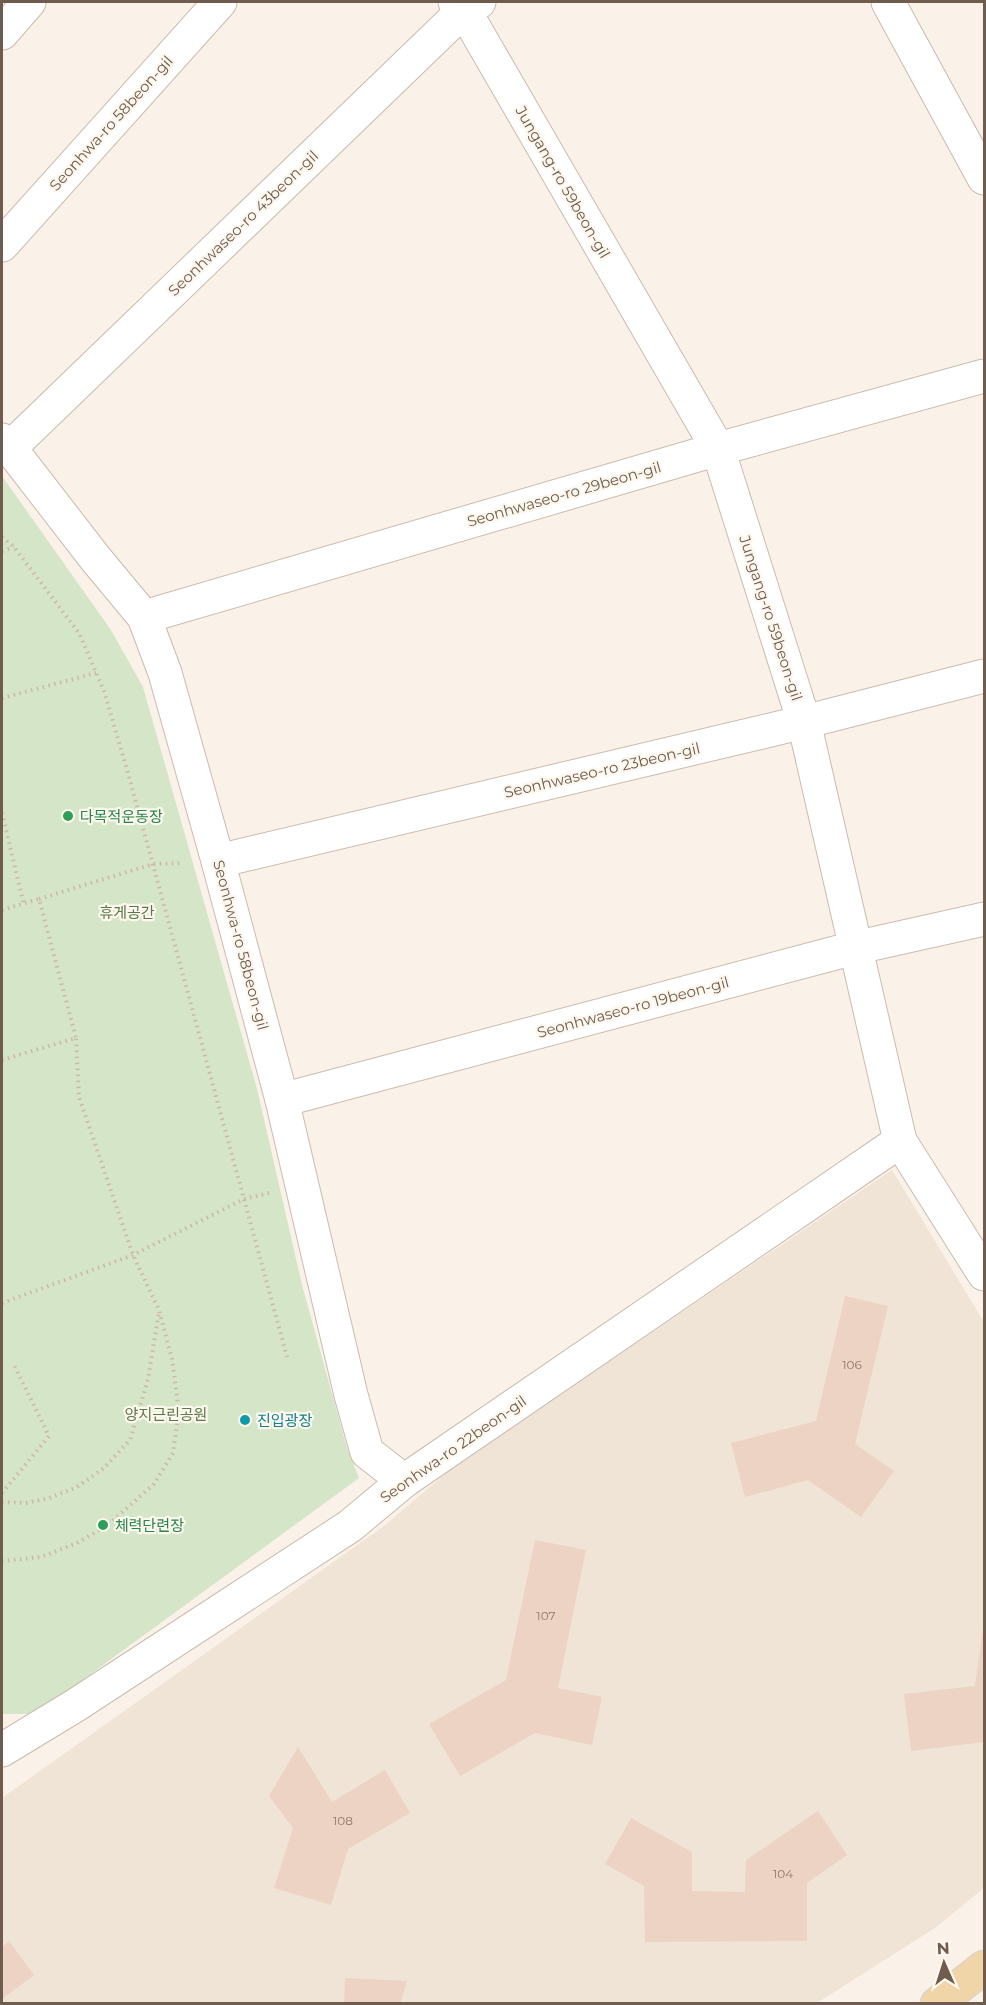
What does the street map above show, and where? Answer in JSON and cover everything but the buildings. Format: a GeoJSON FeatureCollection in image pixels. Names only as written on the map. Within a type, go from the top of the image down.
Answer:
{"type":"FeatureCollection","features":[{"type":"Feature","properties":{"kind":"main road"},"geometry":{"type":"LineString","coordinates":[[937,2004],[984,1966]]}},
{"type":"Feature","properties":{"kind":"street"},"geometry":{"type":"LineString","coordinates":[[2,33],[29,2]]}},
{"type":"Feature","properties":{"kind":"street","name":"Seonhwa-ro 58beon-gil"},"geometry":{"type":"LineString","coordinates":[[2,245],[220,2]]}},
{"type":"Feature","properties":{"kind":"street"},"geometry":{"type":"LineString","coordinates":[[888,2],[984,178]]}},
{"type":"Feature","properties":{"kind":"street","name":"Seonhwaseo-ro 43beon-gil"},"geometry":{"type":"LineString","coordinates":[[6,444],[466,4]]}},
{"type":"Feature","properties":{"kind":"street","name":"Jungang-ro 59beon-gil"},"geometry":{"type":"LineString","coordinates":[[466,4],[718,448],[804,722],[900,1141],[984,1274]]}},
{"type":"Feature","properties":{"kind":"street","name":"Seonhwaseo-ro 29beon-gil"},"geometry":{"type":"LineString","coordinates":[[144,617],[718,448],[984,376]]}},
{"type":"Feature","properties":{"kind":"street","name":"Seonhwa-ro 58beon-gil"},"geometry":{"type":"LineString","coordinates":[[6,444],[144,617],[165,673],[282,1100],[351,1395],[367,1452],[404,1481]]}},
{"type":"Feature","properties":{"kind":"street","name":"Seonhwaseo-ro 23beon-gil"},"geometry":{"type":"LineString","coordinates":[[218,861],[804,722],[984,675]]}},
{"type":"Feature","properties":{"kind":"street","name":"Seonhwaseo-ro 19beon-gil"},"geometry":{"type":"LineString","coordinates":[[282,1100],[854,948],[984,919]]}},
{"type":"Feature","properties":{"kind":"street","name":"Seonhwa-ro 22beon-gil"},"geometry":{"type":"LineString","coordinates":[[2,1750],[76,1705],[350,1526],[404,1481],[900,1141]]}},
{"type":"Feature","properties":{"kind":"path"},"geometry":{"type":"LineString","coordinates":[[2,537],[14,547],[79,633],[96,673],[119,742],[287,1356]]}},
{"type":"Feature","properties":{"kind":"path"},"geometry":{"type":"LineString","coordinates":[[2,551],[14,547]]}},
{"type":"Feature","properties":{"kind":"path"},"geometry":{"type":"LineString","coordinates":[[2,698],[96,673]]}},
{"type":"Feature","properties":{"kind":"path"},"geometry":{"type":"LineString","coordinates":[[2,813],[24,904]]}},
{"type":"Feature","properties":{"kind":"path"},"geometry":{"type":"LineString","coordinates":[[2,910],[153,864]]}},
{"type":"Feature","properties":{"kind":"path"},"geometry":{"type":"LineString","coordinates":[[2,1561],[41,1557],[77,1543],[108,1525],[154,1484],[169,1461],[173,1454],[179,1411],[172,1359],[159,1310],[133,1255],[79,1097],[76,1038],[39,899]]}},
{"type":"Feature","properties":{"kind":"path"},"geometry":{"type":"LineString","coordinates":[[2,1060],[76,1038]]}},
{"type":"Feature","properties":{"kind":"path"},"geometry":{"type":"LineString","coordinates":[[2,1303],[133,1255],[244,1199]]}},
{"type":"Feature","properties":{"kind":"path"},"geometry":{"type":"LineString","coordinates":[[2,1502],[26,1503],[77,1487],[104,1468],[130,1440],[148,1379],[159,1310]]}},
{"type":"Feature","properties":{"kind":"path"},"geometry":{"type":"LineString","coordinates":[[2,1493],[49,1436],[14,1365]]}},
{"type":"Feature","properties":{"kind":"shaded area"},"geometry":{"type":"Polygon","coordinates":[[[892,1170],[984,1322],[984,1888],[935,1928],[817,2003],[2,2003],[2,1798],[384,1526],[452,1468],[892,1170]]]}},
{"type":"Feature","properties":{"kind":"green space","name":"양지근린공원"},"geometry":{"type":"Polygon","coordinates":[[[2,476],[111,630],[143,687],[257,1089],[302,1285],[347,1448],[359,1478],[36,1714],[2,1714],[2,476]]]}},
{"type":"Feature","properties":{"kind":"place","name":"다목적운동장"},"geometry":{"type":"Point","coordinates":[68,816]}},
{"type":"Feature","properties":{"kind":"place","name":"진입광장"},"geometry":{"type":"Point","coordinates":[245,1420]}},
{"type":"Feature","properties":{"kind":"place","name":"체력단련장"},"geometry":{"type":"Point","coordinates":[103,1525]}},
{"type":"Feature","properties":{"kind":"park label","name":"휴게공간"},"geometry":{"type":"Point","coordinates":[127,912]}}]}
